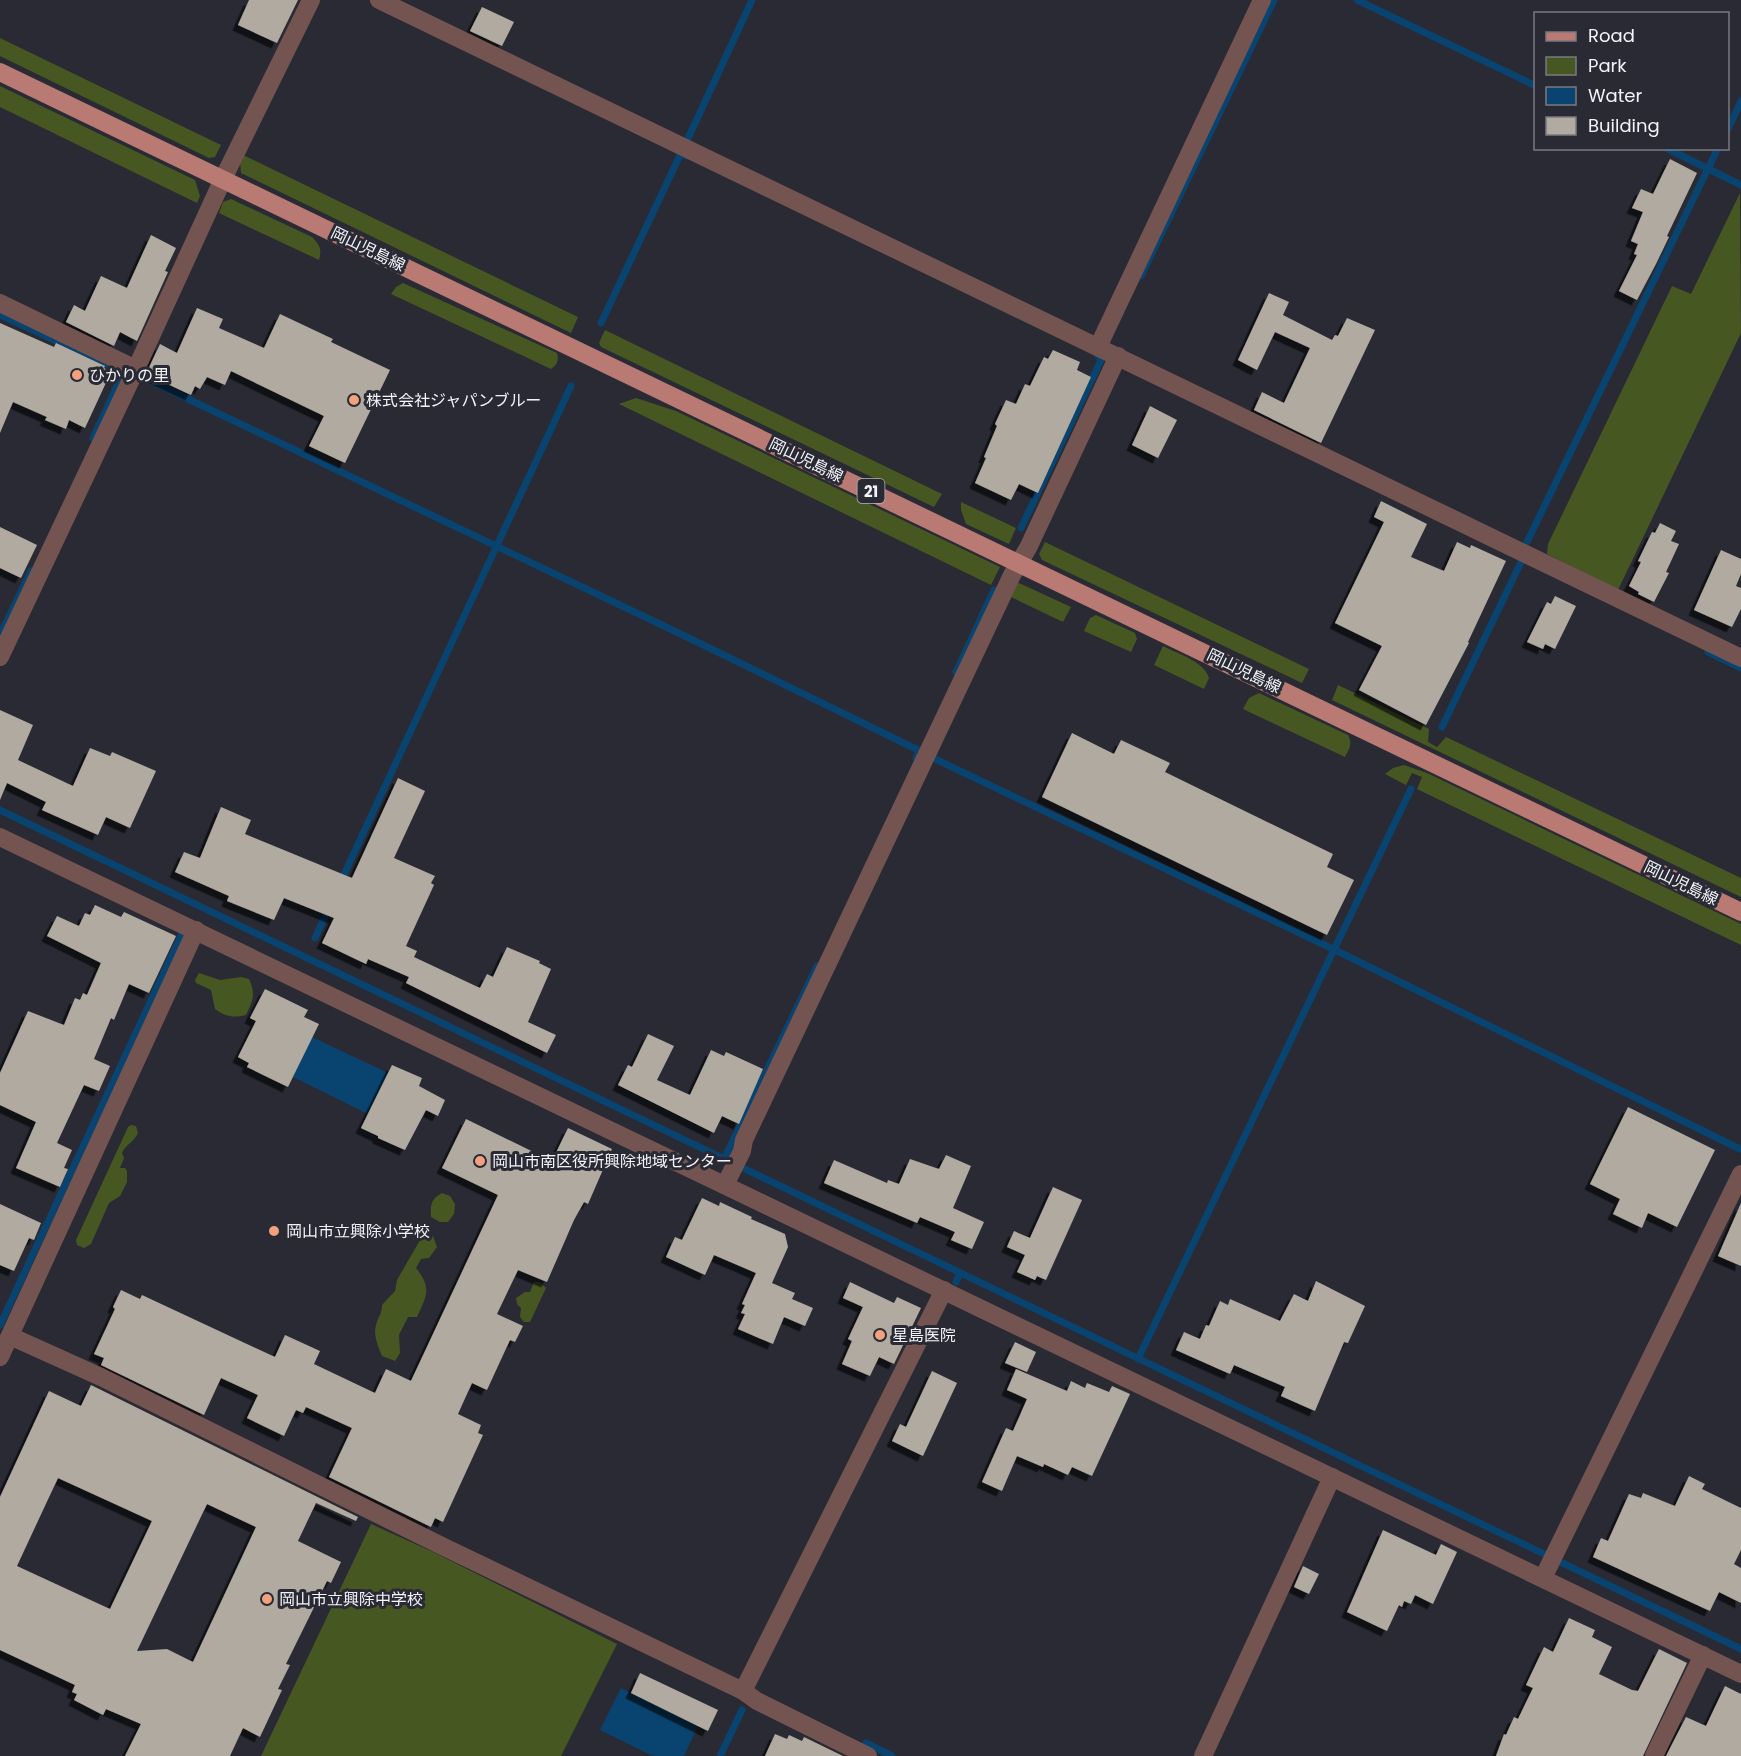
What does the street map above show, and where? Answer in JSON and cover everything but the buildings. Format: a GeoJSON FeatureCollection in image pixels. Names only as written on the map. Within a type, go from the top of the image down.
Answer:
{"type":"FeatureCollection","features":[{"type":"Feature","properties":{"kind":"main road","name":"岡山児島線"},"geometry":{"type":"LineString","coordinates":[[0,72],[1741,912]]}},
{"type":"Feature","properties":{"kind":"street"},"geometry":{"type":"LineString","coordinates":[[0,657],[223,179],[311,0]]}},
{"type":"Feature","properties":{"kind":"street"},"geometry":{"type":"LineString","coordinates":[[379,0],[1741,658]]}},
{"type":"Feature","properties":{"kind":"street"},"geometry":{"type":"LineString","coordinates":[[1098,347],[1262,0]]}},
{"type":"Feature","properties":{"kind":"street"},"geometry":{"type":"LineString","coordinates":[[0,303],[136,369]]}},
{"type":"Feature","properties":{"kind":"street"},"geometry":{"type":"LineString","coordinates":[[728,1179],[744,1140],[1118,356]]}},
{"type":"Feature","properties":{"kind":"street"},"geometry":{"type":"LineString","coordinates":[[0,837],[728,1179],[944,1290],[1332,1477],[1550,1565],[1703,1655],[1741,1674]]}},
{"type":"Feature","properties":{"kind":"street"},"geometry":{"type":"LineString","coordinates":[[0,1357],[196,930]]}},
{"type":"Feature","properties":{"kind":"street"},"geometry":{"type":"LineString","coordinates":[[1550,1565],[1741,1174]]}},
{"type":"Feature","properties":{"kind":"street"},"geometry":{"type":"LineString","coordinates":[[743,1691],[944,1290]]}},
{"type":"Feature","properties":{"kind":"street"},"geometry":{"type":"LineString","coordinates":[[10,1336],[101,1377],[444,1547],[743,1691],[757,1701],[868,1756]]}},
{"type":"Feature","properties":{"kind":"street"},"geometry":{"type":"LineString","coordinates":[[1203,1756],[1332,1477]]}},
{"type":"Feature","properties":{"kind":"street"},"geometry":{"type":"LineString","coordinates":[[1654,1756],[1703,1655]]}},
{"type":"Feature","properties":{"kind":"green space"},"geometry":{"type":"Polygon","coordinates":[[[0,38],[221,145],[215,157],[209,158],[0,56],[0,38]]]}},
{"type":"Feature","properties":{"kind":"green space"},"geometry":{"type":"Polygon","coordinates":[[[0,86],[195,180],[200,196],[197,203],[0,107],[0,86]]]}},
{"type":"Feature","properties":{"kind":"green space"},"geometry":{"type":"Polygon","coordinates":[[[243,155],[578,317],[571,333],[241,173],[240,161],[243,155]]]}},
{"type":"Feature","properties":{"kind":"green space"},"geometry":{"type":"Polygon","coordinates":[[[1740,193],[1741,333],[1618,590],[1547,554],[1548,544],[1672,286],[1691,294],[1740,193]]]}},
{"type":"Feature","properties":{"kind":"green space"},"geometry":{"type":"Polygon","coordinates":[[[231,199],[312,237],[320,248],[319,260],[219,213],[223,202],[231,199]]]}},
{"type":"Feature","properties":{"kind":"green space"},"geometry":{"type":"Polygon","coordinates":[[[403,283],[557,353],[555,366],[551,369],[391,294],[403,283]]]}},
{"type":"Feature","properties":{"kind":"green space"},"geometry":{"type":"Polygon","coordinates":[[[605,330],[942,494],[934,507],[601,347],[599,343],[605,330]]]}},
{"type":"Feature","properties":{"kind":"green space"},"geometry":{"type":"Polygon","coordinates":[[[636,398],[676,411],[1000,567],[991,585],[619,404],[636,398]]]}},
{"type":"Feature","properties":{"kind":"green space"},"geometry":{"type":"Polygon","coordinates":[[[961,502],[1016,528],[1009,544],[966,524],[961,502]]]}},
{"type":"Feature","properties":{"kind":"green space"},"geometry":{"type":"Polygon","coordinates":[[[1045,542],[1309,669],[1302,683],[1042,560],[1039,554],[1045,542]]]}},
{"type":"Feature","properties":{"kind":"green space"},"geometry":{"type":"Polygon","coordinates":[[[1019,583],[1071,607],[1063,622],[1011,597],[1016,584],[1019,583]]]}},
{"type":"Feature","properties":{"kind":"green space"},"geometry":{"type":"Polygon","coordinates":[[[1096,615],[1135,633],[1137,639],[1131,652],[1084,631],[1090,618],[1096,615]]]}},
{"type":"Feature","properties":{"kind":"green space"},"geometry":{"type":"Polygon","coordinates":[[[1163,646],[1202,667],[1209,678],[1204,689],[1154,665],[1163,646]]]}},
{"type":"Feature","properties":{"kind":"green space"},"geometry":{"type":"Polygon","coordinates":[[[1338,685],[1429,729],[1428,742],[1437,747],[1446,737],[1741,878],[1741,897],[1332,700],[1338,685]]]}},
{"type":"Feature","properties":{"kind":"green space"},"geometry":{"type":"Polygon","coordinates":[[[1259,693],[1348,735],[1350,744],[1345,757],[1243,709],[1249,698],[1259,693]]]}},
{"type":"Feature","properties":{"kind":"green space"},"geometry":{"type":"Polygon","coordinates":[[[1404,765],[1427,773],[1741,924],[1741,945],[1417,789],[1422,777],[1412,773],[1406,785],[1385,774],[1393,768],[1404,765]]]}},
{"type":"Feature","properties":{"kind":"green space"},"geometry":{"type":"Polygon","coordinates":[[[199,973],[220,980],[241,977],[249,979],[253,997],[246,1015],[230,1016],[215,1009],[211,990],[196,983],[195,980],[199,973]]]}},
{"type":"Feature","properties":{"kind":"green space"},"geometry":{"type":"Polygon","coordinates":[[[136,1126],[138,1133],[123,1150],[124,1158],[120,1168],[125,1168],[127,1171],[127,1182],[120,1196],[109,1203],[91,1244],[84,1248],[77,1245],[76,1240],[128,1127],[136,1126]]]}},
{"type":"Feature","properties":{"kind":"green space"},"geometry":{"type":"Polygon","coordinates":[[[442,1193],[450,1196],[455,1204],[454,1214],[448,1222],[440,1222],[431,1217],[432,1203],[442,1193]]]}},
{"type":"Feature","properties":{"kind":"green space"},"geometry":{"type":"Polygon","coordinates":[[[423,1235],[433,1236],[437,1247],[429,1258],[421,1259],[416,1268],[426,1286],[425,1297],[417,1317],[408,1317],[399,1335],[400,1353],[395,1361],[382,1356],[375,1329],[382,1305],[395,1291],[397,1280],[423,1235]]]}},
{"type":"Feature","properties":{"kind":"green space"},"geometry":{"type":"Polygon","coordinates":[[[534,1282],[540,1282],[546,1288],[530,1322],[524,1322],[520,1317],[521,1308],[516,1298],[525,1292],[530,1292],[534,1282]]]}},
{"type":"Feature","properties":{"kind":"green space"},"geometry":{"type":"Polygon","coordinates":[[[371,1524],[431,1551],[617,1644],[561,1756],[261,1756],[371,1524]]]}},
{"type":"Feature","properties":{"kind":"water"},"geometry":{"type":"Polygon","coordinates":[[[312,1037],[388,1073],[368,1114],[293,1077],[312,1037]]]}},
{"type":"Feature","properties":{"kind":"water"},"geometry":{"type":"Polygon","coordinates":[[[621,1688],[698,1726],[684,1756],[653,1756],[600,1730],[621,1688]]]}},
{"type":"Feature","properties":{"kind":"waterway"},"geometry":{"type":"LineString","coordinates":[[685,145],[752,0]]}},
{"type":"Feature","properties":{"kind":"waterway"},"geometry":{"type":"LineString","coordinates":[[1141,276],[1274,0]]}},
{"type":"Feature","properties":{"kind":"waterway"},"geometry":{"type":"LineString","coordinates":[[1357,0],[1534,85]]}},
{"type":"Feature","properties":{"kind":"waterway"},"geometry":{"type":"LineString","coordinates":[[1729,127],[1741,101]]}},
{"type":"Feature","properties":{"kind":"waterway"},"geometry":{"type":"LineString","coordinates":[[1670,150],[1741,185]]}},
{"type":"Feature","properties":{"kind":"waterway"},"geometry":{"type":"LineString","coordinates":[[1527,542],[1717,150]]}},
{"type":"Feature","properties":{"kind":"waterway"},"geometry":{"type":"LineString","coordinates":[[601,323],[681,153],[686,156]]}},
{"type":"Feature","properties":{"kind":"waterway"},"geometry":{"type":"LineString","coordinates":[[0,315],[125,373]]}},
{"type":"Feature","properties":{"kind":"waterway"},"geometry":{"type":"LineString","coordinates":[[1021,528],[1102,358],[1098,356]]}},
{"type":"Feature","properties":{"kind":"waterway"},"geometry":{"type":"LineString","coordinates":[[93,438],[123,373]]}},
{"type":"Feature","properties":{"kind":"waterway"},"geometry":{"type":"LineString","coordinates":[[142,377],[920,751],[916,758]]}},
{"type":"Feature","properties":{"kind":"waterway"},"geometry":{"type":"LineString","coordinates":[[341,881],[571,386]]}},
{"type":"Feature","properties":{"kind":"waterway"},"geometry":{"type":"LineString","coordinates":[[1442,727],[1523,558]]}},
{"type":"Feature","properties":{"kind":"waterway"},"geometry":{"type":"LineString","coordinates":[[0,635],[31,571]]}},
{"type":"Feature","properties":{"kind":"waterway"},"geometry":{"type":"LineString","coordinates":[[956,672],[994,590]]}},
{"type":"Feature","properties":{"kind":"waterway"},"geometry":{"type":"LineString","coordinates":[[1708,652],[1741,668]]}},
{"type":"Feature","properties":{"kind":"waterway"},"geometry":{"type":"LineString","coordinates":[[933,758],[1335,950],[1740,1149]]}},
{"type":"Feature","properties":{"kind":"waterway"},"geometry":{"type":"LineString","coordinates":[[1138,1359],[1411,789]]}},
{"type":"Feature","properties":{"kind":"waterway"},"geometry":{"type":"LineString","coordinates":[[0,810],[1741,1649]]}},
{"type":"Feature","properties":{"kind":"waterway"},"geometry":{"type":"LineString","coordinates":[[315,938],[329,908]]}},
{"type":"Feature","properties":{"kind":"waterway"},"geometry":{"type":"LineString","coordinates":[[0,1325],[181,936]]}},
{"type":"Feature","properties":{"kind":"waterway"},"geometry":{"type":"LineString","coordinates":[[724,1159],[817,966]]}},
{"type":"Feature","properties":{"kind":"waterway"},"geometry":{"type":"LineString","coordinates":[[956,1282],[960,1273]]}},
{"type":"Feature","properties":{"kind":"waterway"},"geometry":{"type":"LineString","coordinates":[[720,1756],[742,1710]]}},
{"type":"Feature","properties":{"kind":"waterway"},"geometry":{"type":"LineString","coordinates":[[866,1743],[892,1756]]}},
{"type":"Feature","properties":{"kind":"place","name":"ひかりの里"},"geometry":{"type":"Point","coordinates":[77,375]}},
{"type":"Feature","properties":{"kind":"place","name":"株式会社ジャパンブルー"},"geometry":{"type":"Point","coordinates":[354,400]}},
{"type":"Feature","properties":{"kind":"place","name":"岡山市南区役所興除地域センター"},"geometry":{"type":"Point","coordinates":[480,1161]}},
{"type":"Feature","properties":{"kind":"place","name":"岡山市立興除小学校"},"geometry":{"type":"Point","coordinates":[274,1231]}},
{"type":"Feature","properties":{"kind":"place","name":"星島医院"},"geometry":{"type":"Point","coordinates":[880,1335]}},
{"type":"Feature","properties":{"kind":"place","name":"岡山市立興除中学校"},"geometry":{"type":"Point","coordinates":[267,1599]}}]}
